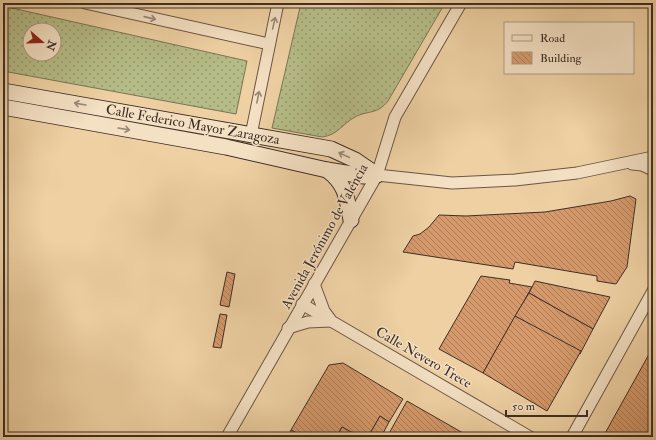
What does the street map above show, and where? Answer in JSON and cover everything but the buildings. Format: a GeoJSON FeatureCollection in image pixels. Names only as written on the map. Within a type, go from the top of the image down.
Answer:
{"type":"FeatureCollection","features":[{"type":"Feature","properties":{"kind":"main road","name":"Calle Federico Mayor Zaragoza"},"geometry":{"type":"LineString","coordinates":[[3,90],[331,149],[356,160],[377,175]]}},
{"type":"Feature","properties":{"kind":"main road","name":"Calle Federico Mayor Zaragoza"},"geometry":{"type":"LineString","coordinates":[[3,107],[226,147],[327,170],[364,176],[377,175]]}},
{"type":"Feature","properties":{"kind":"main road"},"geometry":{"type":"LineString","coordinates":[[327,170],[342,184],[347,198],[351,220]]}},
{"type":"Feature","properties":{"kind":"street"},"geometry":{"type":"LineString","coordinates":[[85,3],[269,44]]}},
{"type":"Feature","properties":{"kind":"street"},"geometry":{"type":"LineString","coordinates":[[251,135],[278,3]]}},
{"type":"Feature","properties":{"kind":"street","name":"Avenida Jerónimo de Valencia"},"geometry":{"type":"LineString","coordinates":[[227,437],[288,328],[377,175],[395,116],[461,3]]}},
{"type":"Feature","properties":{"kind":"street","name":"Calle Federico Mayor Zaragoza"},"geometry":{"type":"LineString","coordinates":[[377,175],[452,183],[507,181],[577,174],[653,156]]}},
{"type":"Feature","properties":{"kind":"street"},"geometry":{"type":"LineString","coordinates":[[624,164],[642,165],[653,170]]}},
{"type":"Feature","properties":{"kind":"street"},"geometry":{"type":"LineString","coordinates":[[314,284],[324,311],[332,321]]}},
{"type":"Feature","properties":{"kind":"street"},"geometry":{"type":"LineString","coordinates":[[572,436],[653,291]]}},
{"type":"Feature","properties":{"kind":"street","name":"Calle Nevero Trece"},"geometry":{"type":"LineString","coordinates":[[302,304],[530,437]]}},
{"type":"Feature","properties":{"kind":"street"},"geometry":{"type":"LineString","coordinates":[[288,328],[308,322],[332,321]]}},
{"type":"Feature","properties":{"kind":"green space"},"geometry":{"type":"Polygon","coordinates":[[[301,3],[445,3],[388,101],[376,110],[355,117],[336,132],[322,137],[272,128],[301,3]]]}},
{"type":"Feature","properties":{"kind":"green space"},"geometry":{"type":"Polygon","coordinates":[[[3,6],[247,61],[236,114],[3,71],[3,6]]]}}]}
